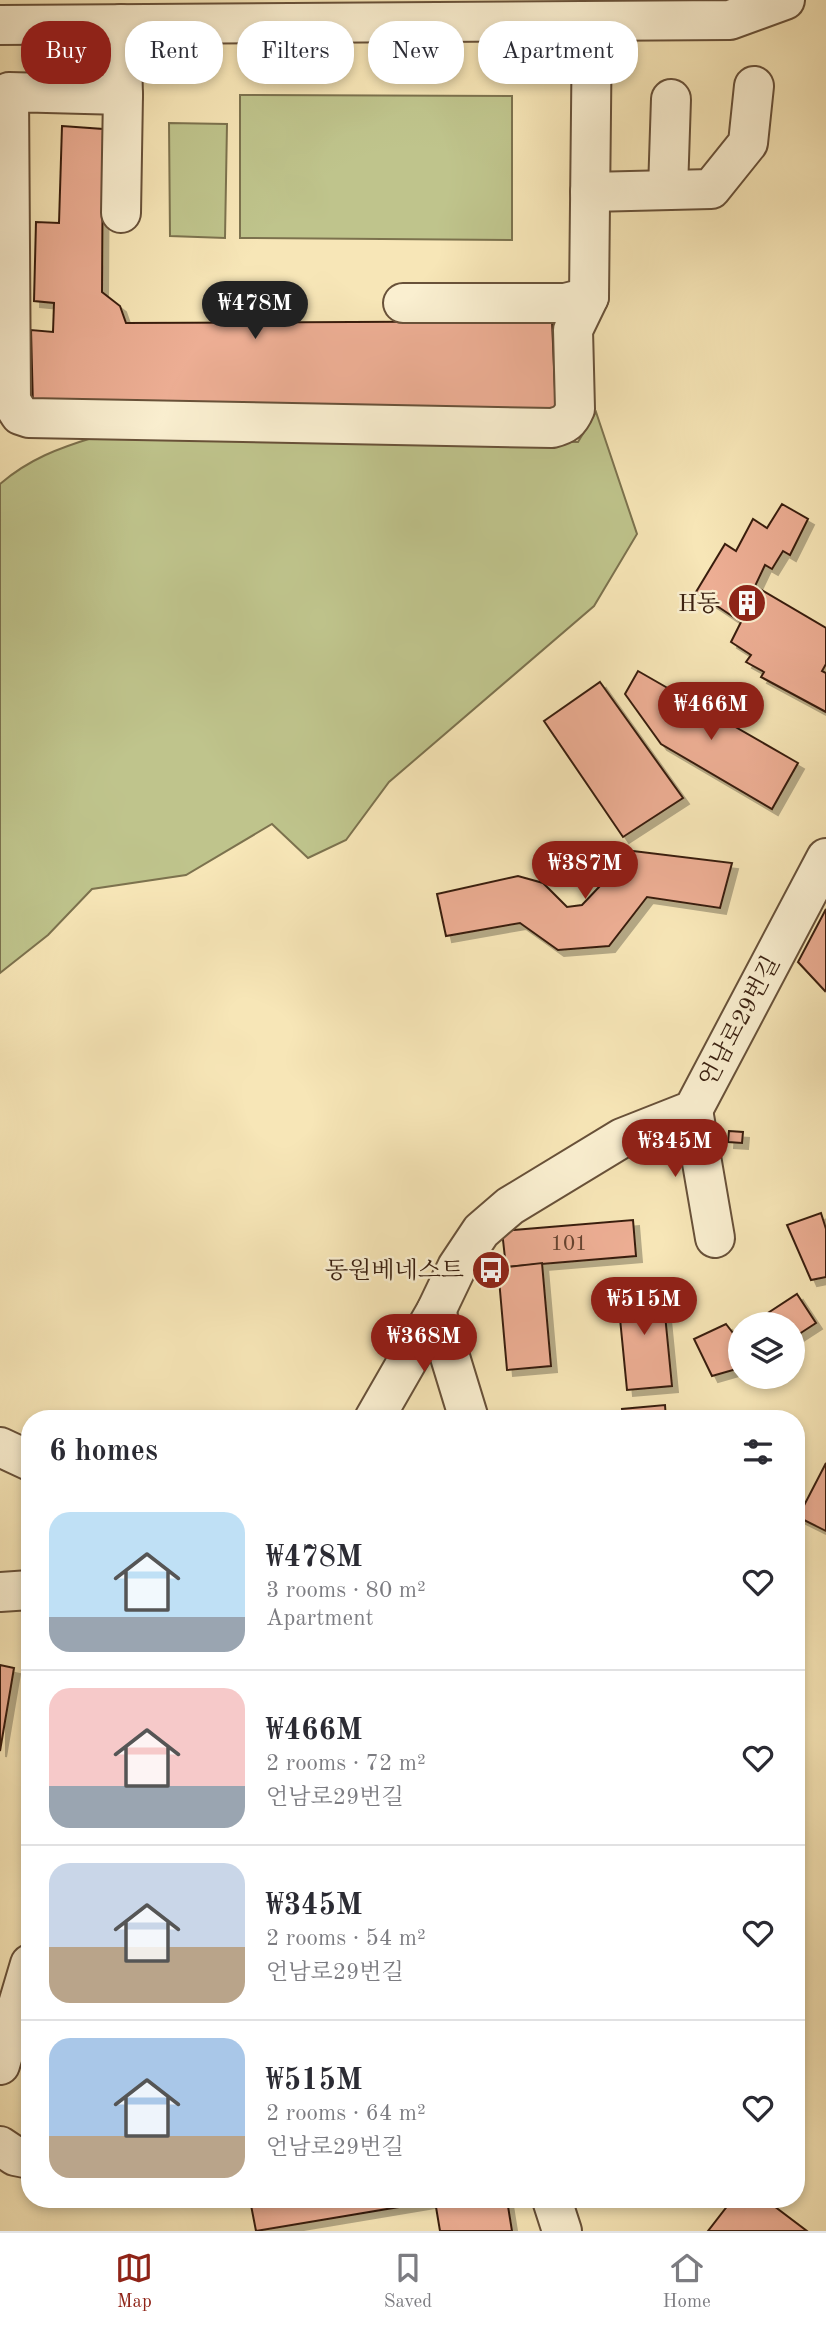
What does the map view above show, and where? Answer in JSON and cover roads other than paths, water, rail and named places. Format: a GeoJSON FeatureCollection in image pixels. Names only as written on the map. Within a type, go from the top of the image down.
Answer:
{"type":"FeatureCollection","features":[{"type":"Feature","properties":{"kind":"street"},"geometry":{"type":"LineString","coordinates":[[592,21],[730,20],[785,0]]}},
{"type":"Feature","properties":{"kind":"street"},"geometry":{"type":"LineString","coordinates":[[0,25],[478,22]]}},
{"type":"Feature","properties":{"kind":"street"},"geometry":{"type":"LineString","coordinates":[[121,24],[121,213]]}},
{"type":"Feature","properties":{"kind":"street"},"geometry":{"type":"LineString","coordinates":[[122,95],[9,92],[11,401],[20,415],[29,418],[552,428],[572,419],[575,409],[573,330],[589,297],[591,84]]}},
{"type":"Feature","properties":{"kind":"street"},"geometry":{"type":"LineString","coordinates":[[590,192],[711,189],[748,143],[754,86]]}},
{"type":"Feature","properties":{"kind":"street"},"geometry":{"type":"LineString","coordinates":[[668,190],[671,99]]}},
{"type":"Feature","properties":{"kind":"street"},"geometry":{"type":"LineString","coordinates":[[403,303],[565,303],[589,297]]}},
{"type":"Feature","properties":{"kind":"street","name":"언남로29번길"},"geometry":{"type":"LineString","coordinates":[[379,1410],[436,1311],[457,1267],[481,1231],[510,1206],[622,1138],[692,1110],[826,858]]}},
{"type":"Feature","properties":{"kind":"street"},"geometry":{"type":"LineString","coordinates":[[692,1110],[715,1238]]}},
{"type":"Feature","properties":{"kind":"street"},"geometry":{"type":"LineString","coordinates":[[436,1311],[466,1410]]}},
{"type":"Feature","properties":{"kind":"street"},"geometry":{"type":"LineString","coordinates":[[0,1447],[21,1457]]}},
{"type":"Feature","properties":{"kind":"street"},"geometry":{"type":"LineString","coordinates":[[0,1592],[21,1591]]}},
{"type":"Feature","properties":{"kind":"street"},"geometry":{"type":"LineString","coordinates":[[0,2065],[21,1994]]}},
{"type":"Feature","properties":{"kind":"street"},"geometry":{"type":"LineString","coordinates":[[0,2146],[21,2157]]}},
{"type":"Feature","properties":{"kind":"street"},"geometry":{"type":"LineString","coordinates":[[555,2208],[562,2231]]}},
{"type":"Feature","properties":{"kind":"place","name":"H동"},"geometry":{"type":"Point","coordinates":[747,603]}},
{"type":"Feature","properties":{"kind":"place","name":"동원베네스트"},"geometry":{"type":"Point","coordinates":[491,1270]}}]}
